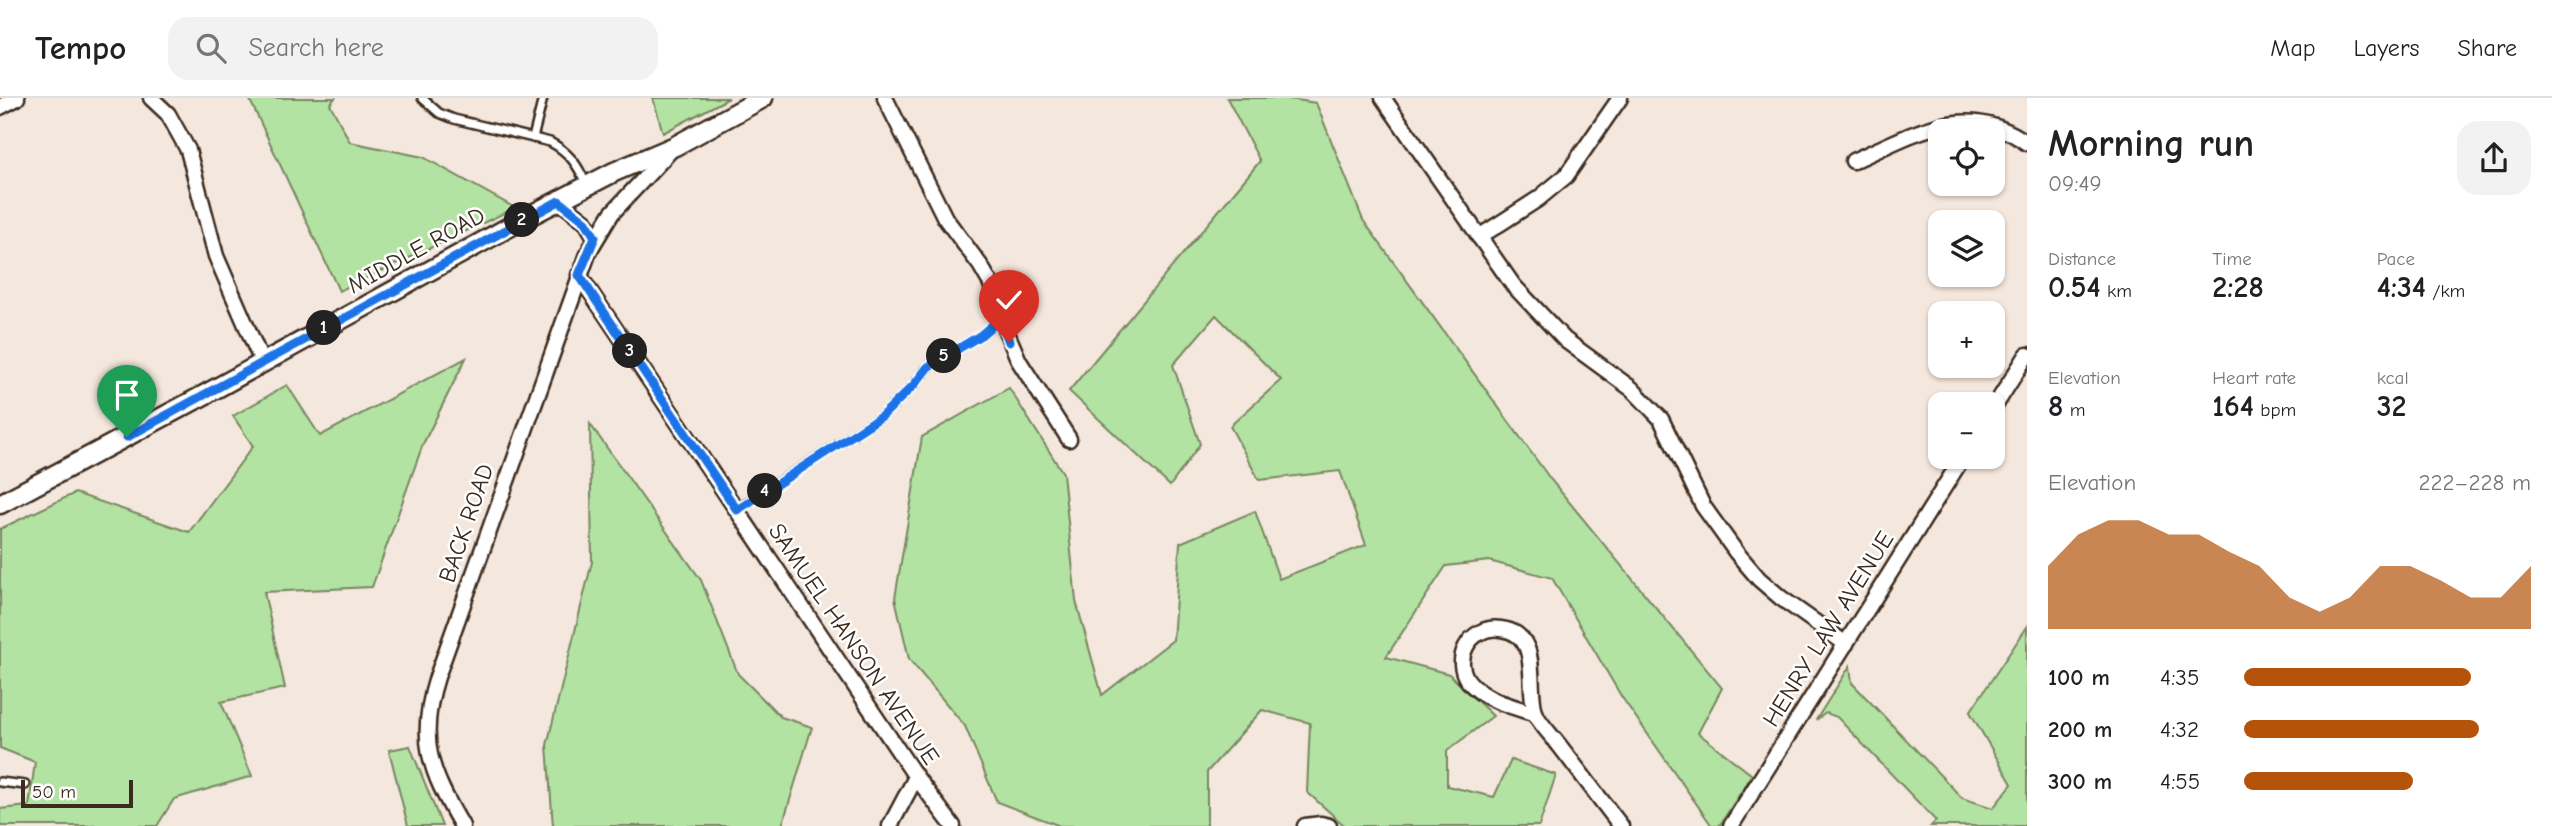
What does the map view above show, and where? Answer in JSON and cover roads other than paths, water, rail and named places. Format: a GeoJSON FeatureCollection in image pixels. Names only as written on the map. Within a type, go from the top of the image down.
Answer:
{"type":"FeatureCollection","features":[{"type":"Feature","properties":{"kind":"street"},"geometry":{"type":"LineString","coordinates":[[0,107],[17,98]]}},
{"type":"Feature","properties":{"kind":"street"},"geometry":{"type":"LineString","coordinates":[[151,98],[168,114],[188,150],[216,256],[262,362]]}},
{"type":"Feature","properties":{"kind":"street","name":"MIDDLE ROAD"},"geometry":{"type":"LineString","coordinates":[[0,504],[559,201],[675,146],[763,98]]}},
{"type":"Feature","properties":{"kind":"street"},"geometry":{"type":"LineString","coordinates":[[885,98],[945,218],[991,284],[1001,318],[1019,361],[1069,439]]}},
{"type":"Feature","properties":{"kind":"street"},"geometry":{"type":"LineString","coordinates":[[1383,98],[1513,285],[1565,340],[1632,389],[1661,419],[1703,506],[1736,552],[1759,579],[1846,644]]}},
{"type":"Feature","properties":{"kind":"street"},"geometry":{"type":"LineString","coordinates":[[1479,237],[1538,199],[1566,176],[1620,98]]}},
{"type":"Feature","properties":{"kind":"street"},"geometry":{"type":"LineString","coordinates":[[1853,160],[1913,134],[1950,122],[1986,124],[2027,143]]}},
{"type":"Feature","properties":{"kind":"street","name":"BACK ROAD"},"geometry":{"type":"LineString","coordinates":[[463,826],[442,788],[430,757],[426,721],[429,705],[482,548],[595,237],[630,192],[675,146]]}},
{"type":"Feature","properties":{"kind":"street"},"geometry":{"type":"LineString","coordinates":[[559,201],[586,222],[595,237]]}},
{"type":"Feature","properties":{"kind":"street","name":"SAMUEL HANSON AVENUE"},"geometry":{"type":"LineString","coordinates":[[579,275],[916,778],[953,826]]}},
{"type":"Feature","properties":{"kind":"street"},"geometry":{"type":"LineString","coordinates":[[2004,392],[2027,355]]}},
{"type":"Feature","properties":{"kind":"street","name":"HENRY LAW AVENUE"},"geometry":{"type":"LineString","coordinates":[[1731,826],[1955,469]]}},
{"type":"Feature","properties":{"kind":"street"},"geometry":{"type":"LineString","coordinates":[[1536,715],[1489,698],[1470,684],[1462,669],[1461,660],[1467,643],[1474,635],[1492,628],[1502,629],[1520,637],[1530,664],[1536,715],[1621,826]]}},
{"type":"Feature","properties":{"kind":"street"},"geometry":{"type":"LineString","coordinates":[[890,826],[916,778]]}},
{"type":"Feature","properties":{"kind":"street"},"geometry":{"type":"LineString","coordinates":[[1305,826],[1329,826]]}},
{"type":"Feature","properties":{"kind":"lane"},"geometry":{"type":"LineString","coordinates":[[422,98],[439,113],[454,119],[551,142],[571,157],[587,187]]}},
{"type":"Feature","properties":{"kind":"lane"},"geometry":{"type":"LineString","coordinates":[[533,138],[543,98]]}},
{"type":"Feature","properties":{"kind":"lane"},"geometry":{"type":"LineString","coordinates":[[737,510],[882,416],[914,385],[928,367],[981,335],[1001,318]]}},
{"type":"Feature","properties":{"kind":"lane"},"geometry":{"type":"LineString","coordinates":[[0,782],[25,785]]}}]}
